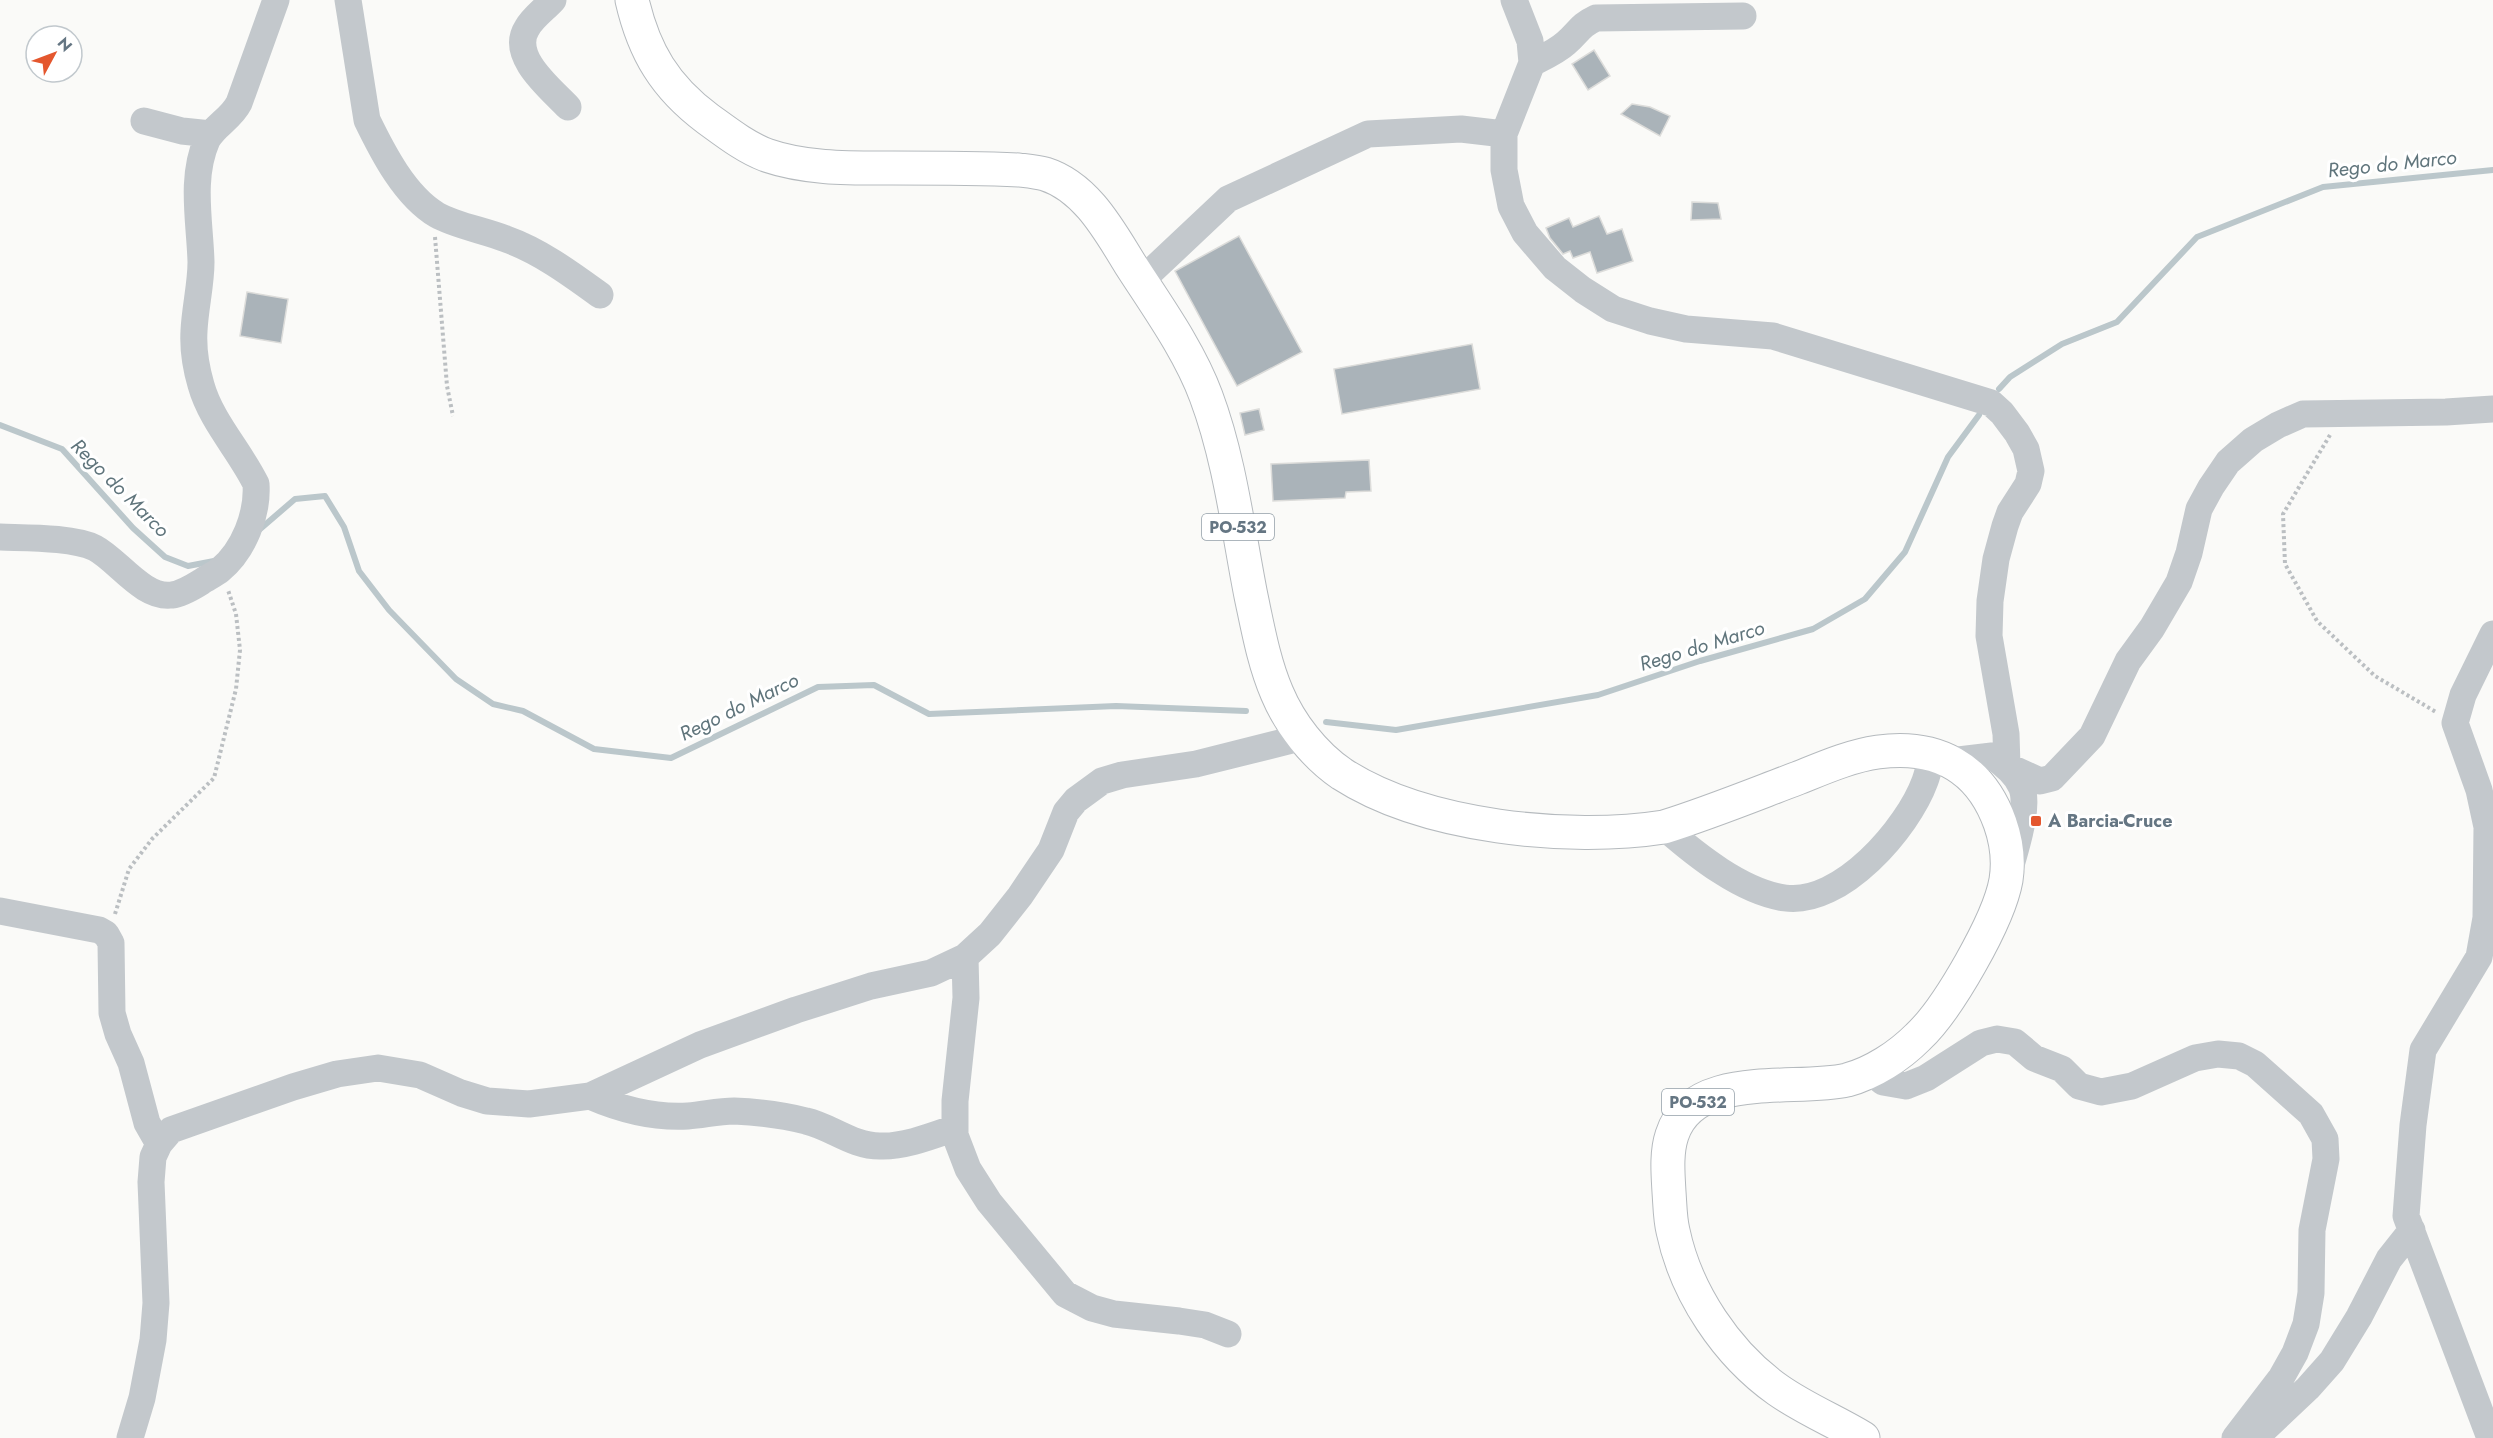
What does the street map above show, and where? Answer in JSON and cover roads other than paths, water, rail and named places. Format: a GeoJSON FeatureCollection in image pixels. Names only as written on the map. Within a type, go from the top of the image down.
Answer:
{"type":"FeatureCollection","features":[{"type":"Feature","properties":{"kind":"main road","name":"PO-532"},"geometry":{"type":"LineString","coordinates":[[632,0],[638,26],[648,52],[665,80],[697,111],[735,139],[765,154],[803,164],[848,168],[996,168],[1045,174],[1067,185],[1086,202],[1107,227],[1141,281],[1187,357],[1206,394],[1220,438],[1266,660],[1276,693],[1304,737],[1340,772],[1366,788],[1421,810],[1528,829],[1598,832],[1640,831],[1664,827],[1838,762],[1876,752],[1907,750],[1941,758],[1968,772],[1983,788],[1994,806],[2003,831],[2007,857],[2006,880],[1983,941],[1941,1010],[1920,1036],[1896,1057],[1850,1079],[1816,1085],[1743,1088],[1722,1091],[1704,1098],[1681,1118],[1672,1132],[1668,1151],[1672,1230],[1682,1263],[1708,1314],[1729,1344],[1751,1369],[1805,1408],[1863,1436]]}},
{"type":"Feature","properties":{"kind":"street"},"geometry":{"type":"LineString","coordinates":[[0,537],[58,540],[94,548],[136,582],[156,593],[171,596],[191,588],[221,569],[240,545],[254,517],[257,500],[256,484],[201,387],[195,356],[194,332],[201,263],[198,198],[201,162],[211,134],[230,117],[239,103],[276,0]]}},
{"type":"Feature","properties":{"kind":"street"},"geometry":{"type":"LineString","coordinates":[[348,0],[367,120],[403,181],[418,200],[438,216],[510,240],[548,260],[600,295]]}},
{"type":"Feature","properties":{"kind":"street"},"geometry":{"type":"LineString","coordinates":[[553,0],[526,30],[523,48],[533,69],[568,107]]}},
{"type":"Feature","properties":{"kind":"street"},"geometry":{"type":"LineString","coordinates":[[1514,0],[1530,41],[1532,63],[1504,134],[1504,170],[1511,206],[1525,233],[1555,268],[1583,290],[1613,309],[1650,321],[1686,329],[1773,336],[1991,403],[2002,413],[2026,449],[2031,471],[2028,484],[2010,512],[2005,526],[1996,559],[1990,601],[1989,636],[2006,735],[2007,766],[2022,788],[2023,805],[2014,855],[2006,880]]}},
{"type":"Feature","properties":{"kind":"street"},"geometry":{"type":"LineString","coordinates":[[1532,63],[1552,54],[1567,43],[1583,24],[1596,18],[1743,16]]}},
{"type":"Feature","properties":{"kind":"street"},"geometry":{"type":"LineString","coordinates":[[144,121],[211,134]]}},
{"type":"Feature","properties":{"kind":"street"},"geometry":{"type":"LineString","coordinates":[[1141,281],[1228,199],[1368,134],[1461,129],[1504,134]]}},
{"type":"Feature","properties":{"kind":"street"},"geometry":{"type":"LineString","coordinates":[[1664,827],[1695,853],[1743,883],[1770,895],[1788,899],[1815,895],[1841,884],[1870,862],[1911,809],[1925,781],[1941,758],[1992,756],[2007,766],[2040,781],[2052,778],[2092,736],[2128,661],[2152,628],[2179,582],[2189,553],[2199,509],[2228,462],[2253,440],[2303,414],[2493,409]]}},
{"type":"Feature","properties":{"kind":"street"},"geometry":{"type":"LineString","coordinates":[[2490,1438],[2406,1216],[2413,1125],[2423,1050],[2479,957],[2487,950],[2487,827],[2479,790],[2455,723],[2463,694],[2493,634]]}},
{"type":"Feature","properties":{"kind":"street"},"geometry":{"type":"LineString","coordinates":[[130,1438],[142,1398],[153,1340],[156,1303],[151,1182],[153,1157],[159,1144],[171,1130],[271,1094],[337,1074],[378,1068],[420,1075],[461,1093],[487,1101],[530,1104],[590,1096],[700,1045],[871,986],[931,973],[965,957],[990,934],[1020,896],[1051,850],[1066,812],[1088,789],[1102,781],[1122,775],[1196,764],[1304,737]]}},
{"type":"Feature","properties":{"kind":"street"},"geometry":{"type":"LineString","coordinates":[[0,911],[99,930],[106,934],[111,943],[112,1012],[118,1034],[131,1064],[147,1123],[159,1144]]}},
{"type":"Feature","properties":{"kind":"street"},"geometry":{"type":"LineString","coordinates":[[965,957],[966,998],[955,1101],[955,1135],[968,1169],[989,1202],[1065,1294],[1092,1308],[1114,1314],[1206,1325],[1228,1334]]}},
{"type":"Feature","properties":{"kind":"street"},"geometry":{"type":"LineString","coordinates":[[1869,1071],[1883,1082],[1906,1086],[1926,1078],[1981,1043],[1997,1039],[2015,1042],[2034,1058],[2062,1069],[2079,1086],[2101,1092],[2132,1086],[2194,1058],[2218,1054],[2239,1056],[2255,1064],[2311,1114],[2325,1139],[2326,1159],[2312,1230],[2311,1293],[2306,1324],[2295,1353],[2281,1378],[2235,1438]]}},
{"type":"Feature","properties":{"kind":"street"},"geometry":{"type":"LineString","coordinates":[[590,1096],[614,1106],[658,1114],[686,1116],[731,1111],[764,1113],[809,1122],[860,1143],[880,1146],[934,1135],[955,1128]]}},
{"type":"Feature","properties":{"kind":"street"},"geometry":{"type":"LineString","coordinates":[[2254,1438],[2308,1388],[2332,1361],[2359,1317],[2389,1259],[2412,1230]]}},
{"type":"Feature","properties":{"kind":"waterway","name":"Rego do Marco"},"geometry":{"type":"LineString","coordinates":[[1999,389],[2010,377],[2062,344],[2117,322],[2197,237],[2323,187],[2493,170]]}},
{"type":"Feature","properties":{"kind":"waterway","name":"Rego do Marco"},"geometry":{"type":"LineString","coordinates":[[1326,722],[1396,730],[1598,695],[1700,661],[1813,629],[1865,599],[1905,552],[1948,457],[1979,415]]}},
{"type":"Feature","properties":{"kind":"waterway","name":"Rego do Marco"},"geometry":{"type":"LineString","coordinates":[[0,425],[62,449],[133,528],[165,557],[188,566],[214,561]]}},
{"type":"Feature","properties":{"kind":"waterway","name":"Rego do Marco"},"geometry":{"type":"LineString","coordinates":[[259,530],[295,499],[325,496],[344,527],[359,571],[389,610],[456,679],[493,704],[523,711],[594,749],[671,758],[818,687],[874,685],[929,714],[1116,706],[1246,711]]}},
{"type":"Feature","properties":{"kind":"place","name":"A Barcia-Cruce"},"geometry":{"type":"Point","coordinates":[2036,821]}}]}
